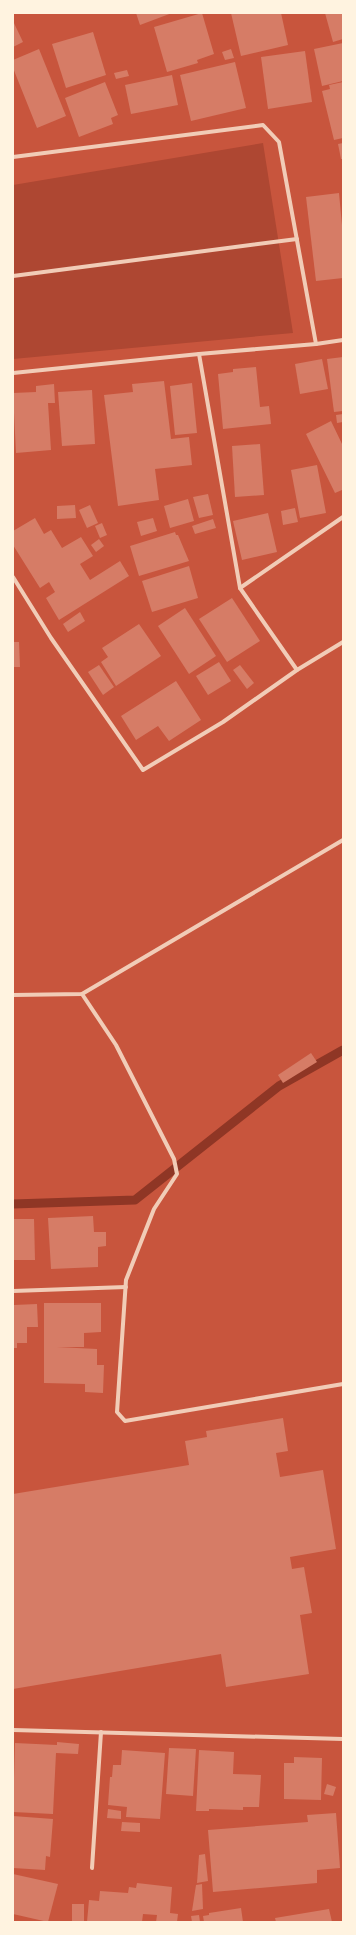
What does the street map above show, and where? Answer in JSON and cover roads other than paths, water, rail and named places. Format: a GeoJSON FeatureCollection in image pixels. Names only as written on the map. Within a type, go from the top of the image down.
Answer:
{"type":"FeatureCollection","features":[{"type":"Feature","properties":{"kind":"street"},"geometry":{"type":"LineString","coordinates":[[13,157],[263,125],[278,142],[316,344]]}},
{"type":"Feature","properties":{"kind":"street"},"geometry":{"type":"LineString","coordinates":[[13,276],[296,240]]}},
{"type":"Feature","properties":{"kind":"street"},"geometry":{"type":"LineString","coordinates":[[13,373],[316,344],[343,340]]}},
{"type":"Feature","properties":{"kind":"street"},"geometry":{"type":"LineString","coordinates":[[199,354],[240,588],[297,670]]}},
{"type":"Feature","properties":{"kind":"street"},"geometry":{"type":"LineString","coordinates":[[240,588],[343,517]]}},
{"type":"Feature","properties":{"kind":"street"},"geometry":{"type":"LineString","coordinates":[[13,577],[51,638],[142,770],[223,722],[297,670],[343,642]]}},
{"type":"Feature","properties":{"kind":"street"},"geometry":{"type":"LineString","coordinates":[[13,995],[82,994],[343,840]]}},
{"type":"Feature","properties":{"kind":"street"},"geometry":{"type":"LineString","coordinates":[[82,994],[116,1046],[174,1159],[177,1174],[154,1209],[126,1280],[117,1412],[125,1421],[343,1384]]}},
{"type":"Feature","properties":{"kind":"street"},"geometry":{"type":"LineString","coordinates":[[13,1291],[126,1287]]}},
{"type":"Feature","properties":{"kind":"street"},"geometry":{"type":"LineString","coordinates":[[13,1730],[343,1739]]}},
{"type":"Feature","properties":{"kind":"street"},"geometry":{"type":"LineString","coordinates":[[92,1868],[100,1732]]}},
{"type":"Feature","properties":{"kind":"waterway"},"geometry":{"type":"LineString","coordinates":[[13,1204],[135,1200],[279,1086],[343,1050]]}}]}
